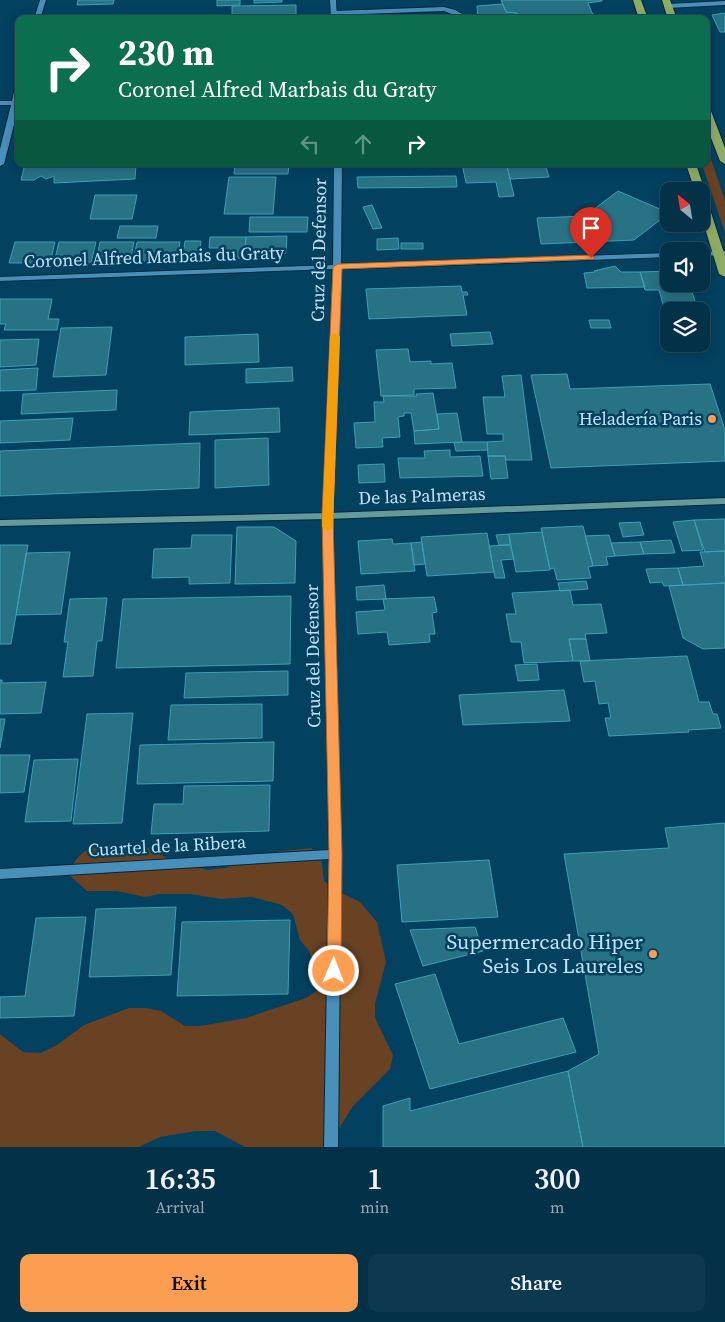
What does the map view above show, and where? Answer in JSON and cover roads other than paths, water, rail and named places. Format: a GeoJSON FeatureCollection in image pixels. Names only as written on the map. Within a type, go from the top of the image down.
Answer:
{"type":"FeatureCollection","features":[{"type":"Feature","properties":{"kind":"highway"},"geometry":{"type":"LineString","coordinates":[[637,0],[643,15]]}},
{"type":"Feature","properties":{"kind":"highway"},"geometry":{"type":"LineString","coordinates":[[667,3],[672,15]]}},
{"type":"Feature","properties":{"kind":"highway"},"geometry":{"type":"LineString","coordinates":[[710,122],[725,162]]}},
{"type":"Feature","properties":{"kind":"highway"},"geometry":{"type":"LineString","coordinates":[[692,167],[697,182]]}},
{"type":"Feature","properties":{"kind":"highway"},"geometry":{"type":"LineString","coordinates":[[710,221],[722,253],[725,274]]}},
{"type":"Feature","properties":{"kind":"main road","name":"De las Palmeras"},"geometry":{"type":"LineString","coordinates":[[0,523],[328,516],[725,501]]}},
{"type":"Feature","properties":{"kind":"street"},"geometry":{"type":"LineString","coordinates":[[39,15],[43,0]]}},
{"type":"Feature","properties":{"kind":"street"},"geometry":{"type":"LineString","coordinates":[[333,0],[334,15]]}},
{"type":"Feature","properties":{"kind":"street"},"geometry":{"type":"LineString","coordinates":[[667,3],[725,3]]}},
{"type":"Feature","properties":{"kind":"street"},"geometry":{"type":"LineString","coordinates":[[350,15],[444,9],[460,15]]}},
{"type":"Feature","properties":{"kind":"street"},"geometry":{"type":"LineString","coordinates":[[0,103],[15,103]]}},
{"type":"Feature","properties":{"kind":"street"},"geometry":{"type":"LineString","coordinates":[[0,164],[15,110]]}},
{"type":"Feature","properties":{"kind":"street","name":"Cruz del Defensor"},"geometry":{"type":"LineString","coordinates":[[331,1147],[335,854],[328,516],[338,267],[338,167]]}},
{"type":"Feature","properties":{"kind":"street","name":"Coronel Alfred Marbais du Graty"},"geometry":{"type":"LineString","coordinates":[[0,279],[660,255]]}},
{"type":"Feature","properties":{"kind":"street","name":"Cuartel de la Ribera"},"geometry":{"type":"LineString","coordinates":[[0,874],[335,854]]}},
{"type":"Feature","properties":{"kind":"place","name":"Heladería Paris"},"geometry":{"type":"Point","coordinates":[712,419]}},
{"type":"Feature","properties":{"kind":"place","name":"Supermercado Hiper Seis Los Laureles"},"geometry":{"type":"Point","coordinates":[653,954]}}]}
